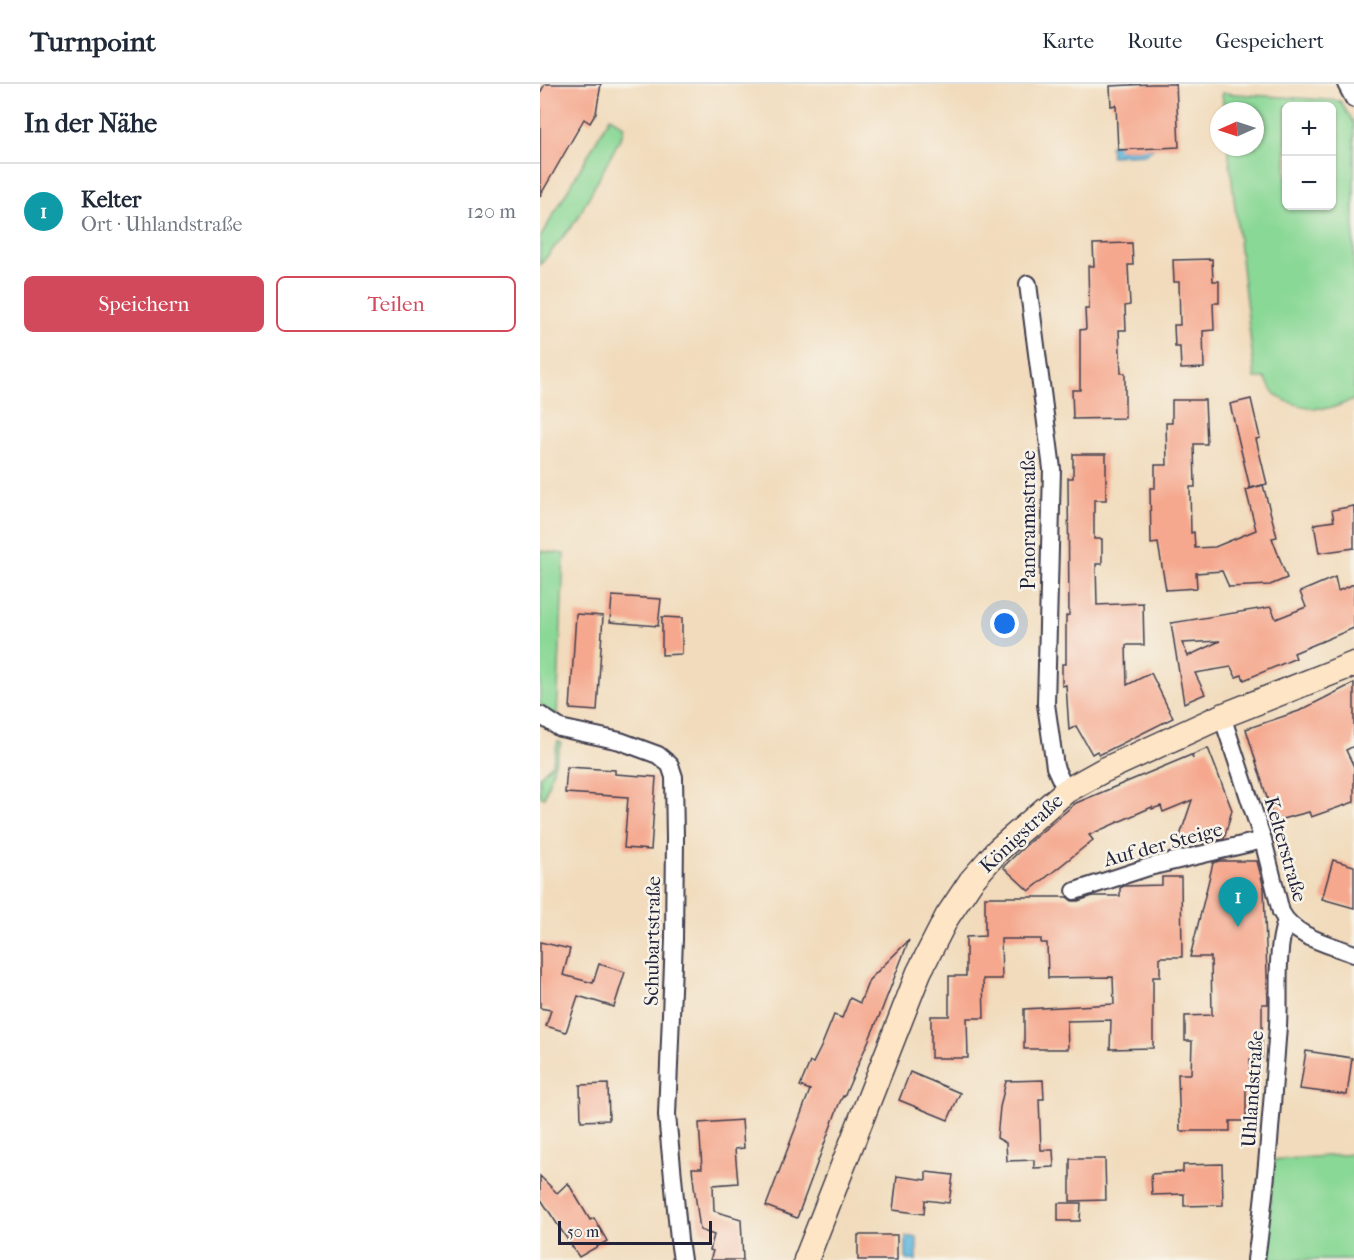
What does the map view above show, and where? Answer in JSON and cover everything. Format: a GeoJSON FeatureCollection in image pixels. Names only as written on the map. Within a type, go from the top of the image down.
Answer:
{"type":"FeatureCollection","features":[{"type":"Feature","properties":{"kind":"main road","name":"Königstraße"},"geometry":{"type":"LineString","coordinates":[[806,1260],[919,972],[947,916],[971,881],[998,850],[1066,791],[1102,771],[1222,716],[1354,664]]}},
{"type":"Feature","properties":{"kind":"street"},"geometry":{"type":"LineString","coordinates":[[1346,84],[1354,99]]}},
{"type":"Feature","properties":{"kind":"street","name":"Panoramastraße"},"geometry":{"type":"LineString","coordinates":[[1028,284],[1052,469],[1046,704],[1055,767],[1066,791]]}},
{"type":"Feature","properties":{"kind":"street","name":"Schubartstraße"},"geometry":{"type":"LineString","coordinates":[[540,715],[560,728],[620,741],[658,754],[670,765],[674,777],[674,927],[667,1115],[682,1260]]}},
{"type":"Feature","properties":{"kind":"street","name":"Kelterstraße"},"geometry":{"type":"LineString","coordinates":[[1222,716],[1263,840],[1281,912],[1286,921],[1299,932],[1354,954]]}},
{"type":"Feature","properties":{"kind":"street","name":"Auf der Steige"},"geometry":{"type":"LineString","coordinates":[[1075,891],[1149,867],[1263,840]]}},
{"type":"Feature","properties":{"kind":"street","name":"Uhlandstraße"},"geometry":{"type":"LineString","coordinates":[[1256,1260],[1269,1161],[1280,993],[1280,938],[1286,921]]}},
{"type":"Feature","properties":{"kind":"green space"},"geometry":{"type":"Polygon","coordinates":[[[1222,93],[1340,101],[1354,124],[1354,400],[1331,408],[1302,406],[1280,398],[1265,378],[1255,378],[1229,156],[1264,156],[1264,102],[1223,102],[1222,93]]]}},
{"type":"Feature","properties":{"kind":"green space"},"geometry":{"type":"Polygon","coordinates":[[[610,117],[624,126],[622,135],[576,221],[540,265],[540,238],[610,117]]]}},
{"type":"Feature","properties":{"kind":"green space"},"geometry":{"type":"Polygon","coordinates":[[[540,551],[564,554],[557,716],[540,703],[540,551]]]}},
{"type":"Feature","properties":{"kind":"green space"},"geometry":{"type":"Polygon","coordinates":[[[558,741],[561,743],[544,798],[540,796],[540,776],[552,764],[558,741]]]}},
{"type":"Feature","properties":{"kind":"green space"},"geometry":{"type":"Polygon","coordinates":[[[1354,1154],[1354,1260],[1265,1260],[1274,1160],[1354,1154]]]}},
{"type":"Feature","properties":{"kind":"water"},"geometry":{"type":"Polygon","coordinates":[[[1118,144],[1119,150],[1155,148],[1146,154],[1111,156],[1110,145],[1118,144]]]}},
{"type":"Feature","properties":{"kind":"water"},"geometry":{"type":"Polygon","coordinates":[[[906,1237],[917,1237],[917,1260],[906,1260],[906,1237]]]}},
{"type":"Feature","properties":{"kind":"building"},"geometry":{"type":"Polygon","coordinates":[[[545,84],[601,84],[596,113],[590,123],[584,119],[540,196],[540,93],[545,84]]]}},
{"type":"Feature","properties":{"kind":"building"},"geometry":{"type":"Polygon","coordinates":[[[1176,84],[1179,147],[1118,150],[1116,105],[1111,106],[1110,86],[1176,84]]]}},
{"type":"Feature","properties":{"kind":"building"},"geometry":{"type":"Polygon","coordinates":[[[1132,243],[1133,265],[1128,265],[1130,305],[1125,306],[1126,330],[1119,330],[1121,373],[1125,373],[1125,418],[1073,419],[1072,390],[1080,390],[1080,330],[1086,329],[1085,309],[1089,309],[1088,266],[1094,266],[1093,244],[1132,243]]]}},
{"type":"Feature","properties":{"kind":"building"},"geometry":{"type":"Polygon","coordinates":[[[1212,259],[1213,281],[1219,281],[1219,303],[1213,303],[1214,330],[1203,331],[1204,368],[1181,369],[1180,347],[1175,347],[1174,325],[1180,325],[1179,282],[1174,282],[1173,260],[1212,259]]]}},
{"type":"Feature","properties":{"kind":"building"},"geometry":{"type":"Polygon","coordinates":[[[1251,399],[1260,438],[1256,439],[1267,484],[1250,488],[1230,404],[1251,399]]]}},
{"type":"Feature","properties":{"kind":"building"},"geometry":{"type":"Polygon","coordinates":[[[1172,400],[1205,400],[1207,444],[1194,444],[1195,487],[1190,487],[1191,533],[1194,532],[1195,548],[1215,547],[1256,530],[1246,490],[1263,485],[1277,537],[1272,538],[1287,578],[1270,585],[1229,587],[1222,571],[1196,573],[1197,588],[1166,590],[1158,543],[1151,544],[1150,488],[1155,488],[1155,465],[1167,465],[1166,423],[1172,423],[1172,400]]]}},
{"type":"Feature","properties":{"kind":"building"},"geometry":{"type":"Polygon","coordinates":[[[1073,454],[1106,454],[1106,500],[1094,500],[1094,539],[1102,539],[1102,564],[1096,564],[1097,605],[1143,603],[1144,645],[1126,645],[1127,685],[1151,673],[1173,718],[1099,755],[1097,751],[1092,754],[1076,726],[1069,730],[1066,685],[1062,686],[1062,664],[1066,664],[1066,616],[1069,615],[1068,478],[1073,478],[1073,454]]]}},
{"type":"Feature","properties":{"kind":"building"},"geometry":{"type":"Polygon","coordinates":[[[1354,506],[1354,548],[1319,553],[1314,524],[1334,521],[1332,510],[1354,506]]]}},
{"type":"Feature","properties":{"kind":"building"},"geometry":{"type":"Polygon","coordinates":[[[1335,577],[1338,591],[1354,584],[1354,628],[1294,653],[1296,658],[1244,680],[1242,675],[1236,677],[1231,667],[1195,673],[1205,694],[1184,703],[1171,623],[1271,607],[1276,619],[1306,607],[1300,592],[1335,577]],[[1220,641],[1182,643],[1188,656],[1220,641]]]}},
{"type":"Feature","properties":{"kind":"building"},"geometry":{"type":"Polygon","coordinates":[[[612,596],[661,599],[658,626],[610,622],[612,596]]]}},
{"type":"Feature","properties":{"kind":"building"},"geometry":{"type":"Polygon","coordinates":[[[576,614],[603,616],[597,711],[570,709],[576,614]]]}},
{"type":"Feature","properties":{"kind":"building"},"geometry":{"type":"Polygon","coordinates":[[[662,617],[682,618],[682,654],[662,655],[662,617]]]}},
{"type":"Feature","properties":{"kind":"building"},"geometry":{"type":"Polygon","coordinates":[[[1354,683],[1354,746],[1346,750],[1354,767],[1354,802],[1311,817],[1309,812],[1274,821],[1246,729],[1299,711],[1354,683]]]}},
{"type":"Feature","properties":{"kind":"building"},"geometry":{"type":"Polygon","coordinates":[[[1208,748],[1232,810],[1224,839],[1204,843],[1180,836],[1192,800],[1163,812],[1161,806],[1152,809],[1152,807],[1089,835],[1093,840],[1029,891],[1003,867],[1076,803],[1191,755],[1193,759],[1192,755],[1208,748]]]}},
{"type":"Feature","properties":{"kind":"building"},"geometry":{"type":"Polygon","coordinates":[[[567,767],[615,770],[615,774],[656,777],[651,850],[624,848],[628,797],[565,793],[567,767]]]}},
{"type":"Feature","properties":{"kind":"building"},"geometry":{"type":"Polygon","coordinates":[[[1333,860],[1354,866],[1354,908],[1322,899],[1333,860]]]}},
{"type":"Feature","properties":{"kind":"building"},"geometry":{"type":"Polygon","coordinates":[[[1257,861],[1264,888],[1268,1004],[1262,1004],[1262,1059],[1250,1059],[1250,1086],[1246,1086],[1246,1121],[1230,1121],[1230,1131],[1180,1131],[1178,1074],[1191,1074],[1192,1041],[1185,1041],[1185,1016],[1212,1015],[1211,957],[1190,957],[1213,863],[1257,861]]]}},
{"type":"Feature","properties":{"kind":"building"},"geometry":{"type":"Polygon","coordinates":[[[1162,877],[1181,877],[1182,957],[1160,957],[1160,977],[1153,977],[1153,1048],[1110,1049],[1111,1020],[1067,1021],[1068,1049],[1024,1049],[1024,1009],[1114,1004],[1113,977],[1048,978],[1047,943],[1041,943],[1041,939],[1001,939],[1002,979],[983,979],[984,1018],[967,1018],[968,1058],[931,1058],[931,1016],[949,1016],[949,976],[966,976],[966,937],[985,936],[985,897],[1067,897],[1072,901],[1078,901],[1093,896],[1120,896],[1120,888],[1124,886],[1162,885],[1162,877]]]}},
{"type":"Feature","properties":{"kind":"building"},"geometry":{"type":"Polygon","coordinates":[[[909,940],[881,1012],[839,1104],[797,1218],[766,1206],[810,1090],[800,1086],[810,1062],[813,1063],[821,1047],[834,1015],[842,1018],[850,998],[860,1003],[869,980],[909,940]]]}},
{"type":"Feature","properties":{"kind":"building"},"geometry":{"type":"Polygon","coordinates":[[[540,942],[570,949],[563,975],[593,983],[599,964],[625,972],[614,1007],[578,996],[566,1032],[546,1026],[551,1010],[540,1008],[540,942]]]}},
{"type":"Feature","properties":{"kind":"building"},"geometry":{"type":"Polygon","coordinates":[[[1306,1051],[1352,1058],[1347,1095],[1300,1089],[1306,1051]]]}},
{"type":"Feature","properties":{"kind":"building"},"geometry":{"type":"Polygon","coordinates":[[[910,1072],[960,1093],[948,1120],[899,1100],[910,1072]]]}},
{"type":"Feature","properties":{"kind":"building"},"geometry":{"type":"Polygon","coordinates":[[[1043,1080],[1044,1099],[1039,1099],[1041,1150],[1053,1150],[1054,1167],[1034,1168],[1034,1160],[1007,1161],[1006,1143],[997,1138],[1000,1107],[1006,1081],[1043,1080]]]}},
{"type":"Feature","properties":{"kind":"building"},"geometry":{"type":"Polygon","coordinates":[[[608,1084],[609,1120],[581,1121],[580,1085],[608,1084]]]}},
{"type":"Feature","properties":{"kind":"building"},"geometry":{"type":"Polygon","coordinates":[[[742,1120],[744,1148],[735,1149],[738,1183],[713,1185],[714,1211],[741,1219],[743,1260],[710,1260],[714,1235],[700,1230],[692,1168],[702,1168],[699,1123],[742,1120]]]}},
{"type":"Feature","properties":{"kind":"building"},"geometry":{"type":"Polygon","coordinates":[[[1070,1159],[1105,1159],[1106,1200],[1070,1201],[1070,1159]]]}},
{"type":"Feature","properties":{"kind":"building"},"geometry":{"type":"Polygon","coordinates":[[[1222,1164],[1223,1205],[1184,1206],[1184,1194],[1152,1195],[1151,1174],[1183,1172],[1183,1165],[1222,1164]]]}},
{"type":"Feature","properties":{"kind":"building"},"geometry":{"type":"Polygon","coordinates":[[[926,1172],[953,1175],[949,1203],[925,1200],[924,1214],[893,1210],[897,1176],[926,1180],[926,1172]]]}},
{"type":"Feature","properties":{"kind":"building"},"geometry":{"type":"Polygon","coordinates":[[[540,1176],[557,1193],[568,1183],[590,1220],[594,1218],[607,1241],[579,1257],[540,1198],[540,1176]]]}},
{"type":"Feature","properties":{"kind":"building"},"geometry":{"type":"Polygon","coordinates":[[[1058,1203],[1081,1203],[1080,1221],[1058,1221],[1058,1203]]]}},
{"type":"Feature","properties":{"kind":"building"},"geometry":{"type":"Polygon","coordinates":[[[858,1235],[897,1235],[897,1260],[858,1260],[858,1235]]]}},
{"type":"Feature","properties":{"kind":"place","name":"Kelter"},"geometry":{"type":"Point","coordinates":[1238,927]}}]}
